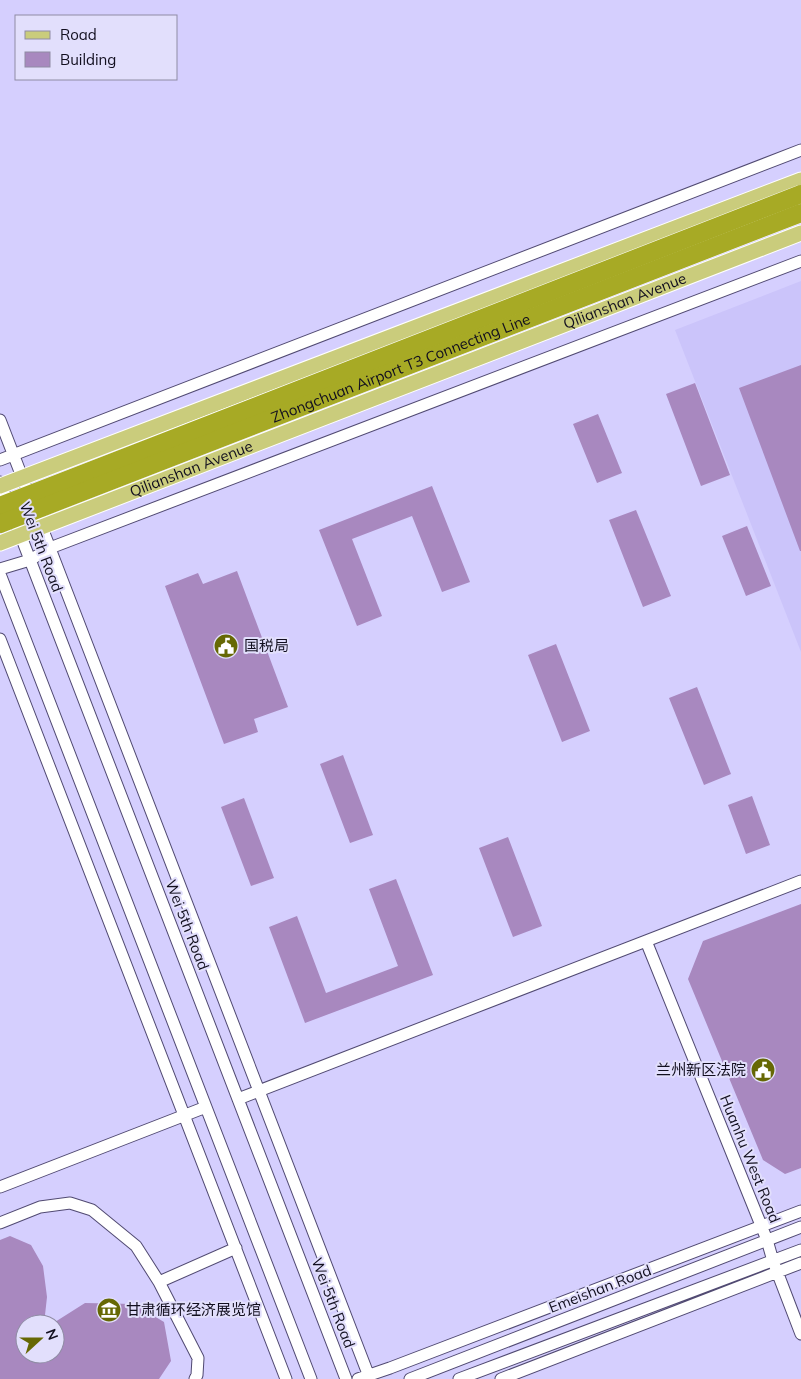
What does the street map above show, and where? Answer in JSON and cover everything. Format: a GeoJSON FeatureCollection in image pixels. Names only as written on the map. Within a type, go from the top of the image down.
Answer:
{"type":"FeatureCollection","features":[{"type":"Feature","properties":{"kind":"highway","name":"Zhongchuan Airport T3 Connecting Line"},"geometry":{"type":"LineString","coordinates":[[0,506],[801,194]]}},
{"type":"Feature","properties":{"kind":"highway","name":"Zhongchuan Airport T3 Connecting Line"},"geometry":{"type":"LineString","coordinates":[[0,524],[801,212]]}},
{"type":"Feature","properties":{"kind":"main road"},"geometry":{"type":"LineString","coordinates":[[0,484],[22,478],[801,180]]}},
{"type":"Feature","properties":{"kind":"main road","name":"Qilianshan Avenue"},"geometry":{"type":"LineString","coordinates":[[0,543],[801,233]]}},
{"type":"Feature","properties":{"kind":"street"},"geometry":{"type":"LineString","coordinates":[[0,460],[801,150]]}},
{"type":"Feature","properties":{"kind":"street"},"geometry":{"type":"LineString","coordinates":[[0,569],[30,560],[50,548],[801,261]]}},
{"type":"Feature","properties":{"kind":"street"},"geometry":{"type":"LineString","coordinates":[[0,420],[260,1090],[365,1378],[801,1211]]}},
{"type":"Feature","properties":{"kind":"street","name":"Wei 5th Road"},"geometry":{"type":"LineString","coordinates":[[0,484],[346,1379]]}},
{"type":"Feature","properties":{"kind":"street"},"geometry":{"type":"LineString","coordinates":[[0,574],[310,1379]]}},
{"type":"Feature","properties":{"kind":"street"},"geometry":{"type":"LineString","coordinates":[[0,639],[286,1379]]}},
{"type":"Feature","properties":{"kind":"street"},"geometry":{"type":"LineString","coordinates":[[238,1099],[801,882]]}},
{"type":"Feature","properties":{"kind":"street","name":"Huanhu West Road"},"geometry":{"type":"LineString","coordinates":[[646,941],[767,1240],[801,1334]]}},
{"type":"Feature","properties":{"kind":"street"},"geometry":{"type":"LineString","coordinates":[[0,1187],[206,1107]]}},
{"type":"Feature","properties":{"kind":"street"},"geometry":{"type":"LineString","coordinates":[[0,1223],[40,1207],[70,1203],[92,1210],[136,1246],[159,1282],[198,1358],[195,1379]]}},
{"type":"Feature","properties":{"kind":"street","name":"Emeishan Road"},"geometry":{"type":"LineString","coordinates":[[410,1379],[801,1227]]}},
{"type":"Feature","properties":{"kind":"street"},"geometry":{"type":"LineString","coordinates":[[159,1282],[236,1248]]}},
{"type":"Feature","properties":{"kind":"street"},"geometry":{"type":"LineString","coordinates":[[501,1379],[775,1266],[801,1250]]}},
{"type":"Feature","properties":{"kind":"street"},"geometry":{"type":"LineString","coordinates":[[459,1379],[775,1266],[801,1263]]}},
{"type":"Feature","properties":{"kind":"shaded area"},"geometry":{"type":"Polygon","coordinates":[[[801,281],[801,652],[675,330],[801,281]]]}},
{"type":"Feature","properties":{"kind":"building"},"geometry":{"type":"Polygon","coordinates":[[[801,365],[801,551],[800,551],[739,388],[801,365]]]}},
{"type":"Feature","properties":{"kind":"building"},"geometry":{"type":"Polygon","coordinates":[[[695,383],[730,475],[701,486],[666,394],[695,383]]]}},
{"type":"Feature","properties":{"kind":"building"},"geometry":{"type":"Polygon","coordinates":[[[598,414],[622,473],[597,483],[573,424],[598,414]]]}},
{"type":"Feature","properties":{"kind":"building"},"geometry":{"type":"Polygon","coordinates":[[[432,486],[470,582],[442,592],[412,516],[352,539],[382,616],[357,626],[319,530],[432,486]]]}},
{"type":"Feature","properties":{"kind":"building"},"geometry":{"type":"Polygon","coordinates":[[[636,510],[671,596],[643,607],[609,520],[636,510]]]}},
{"type":"Feature","properties":{"kind":"building"},"geometry":{"type":"Polygon","coordinates":[[[747,526],[771,586],[746,596],[722,536],[747,526]]]}},
{"type":"Feature","properties":{"kind":"building","name":"国税局"},"geometry":{"type":"Polygon","coordinates":[[[237,571],[288,707],[254,719],[258,732],[224,744],[165,586],[198,573],[203,584],[237,571]]]}},
{"type":"Feature","properties":{"kind":"building"},"geometry":{"type":"Polygon","coordinates":[[[556,644],[590,731],[562,742],[528,655],[556,644]]]}},
{"type":"Feature","properties":{"kind":"building"},"geometry":{"type":"Polygon","coordinates":[[[697,687],[731,774],[704,785],[669,698],[697,687]]]}},
{"type":"Feature","properties":{"kind":"building"},"geometry":{"type":"Polygon","coordinates":[[[343,755],[373,835],[350,843],[320,764],[343,755]]]}},
{"type":"Feature","properties":{"kind":"building"},"geometry":{"type":"Polygon","coordinates":[[[752,796],[770,845],[746,854],[728,805],[752,796]]]}},
{"type":"Feature","properties":{"kind":"building"},"geometry":{"type":"Polygon","coordinates":[[[244,798],[274,878],[251,886],[221,807],[244,798]]]}},
{"type":"Feature","properties":{"kind":"building"},"geometry":{"type":"Polygon","coordinates":[[[508,837],[542,926],[513,937],[479,848],[508,837]]]}},
{"type":"Feature","properties":{"kind":"building"},"geometry":{"type":"Polygon","coordinates":[[[396,879],[433,975],[305,1023],[269,927],[297,916],[326,993],[398,966],[369,889],[396,879]]]}},
{"type":"Feature","properties":{"kind":"building","name":"兰州新区法院"},"geometry":{"type":"Polygon","coordinates":[[[801,904],[801,1168],[785,1174],[763,1160],[688,979],[703,941],[801,904]]]}},
{"type":"Feature","properties":{"kind":"building","name":"甘肃循环经济展览馆"},"geometry":{"type":"Polygon","coordinates":[[[10,1236],[31,1245],[43,1266],[47,1297],[45,1314],[15,1314],[15,1364],[65,1364],[65,1316],[85,1303],[134,1304],[164,1322],[171,1361],[159,1379],[0,1379],[0,1240],[10,1236]]]}},
{"type":"Feature","properties":{"kind":"place","name":"国税局"},"geometry":{"type":"Point","coordinates":[226,646]}},
{"type":"Feature","properties":{"kind":"place","name":"兰州新区法院"},"geometry":{"type":"Point","coordinates":[763,1070]}},
{"type":"Feature","properties":{"kind":"place","name":"甘肃循环经济展览馆"},"geometry":{"type":"Point","coordinates":[109,1310]}}]}
